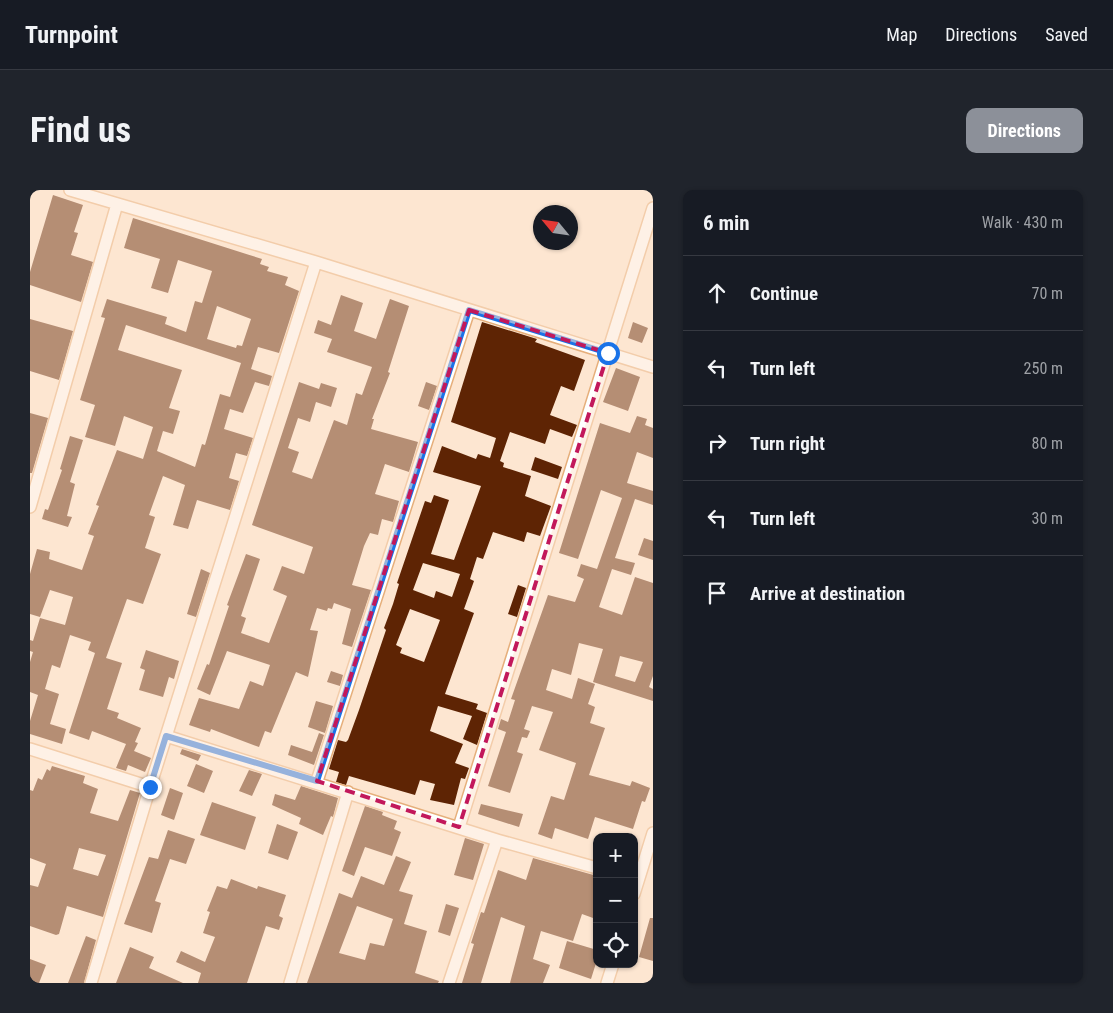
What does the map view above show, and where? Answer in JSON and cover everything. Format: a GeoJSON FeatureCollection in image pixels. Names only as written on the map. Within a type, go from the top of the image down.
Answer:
{"type":"FeatureCollection","features":[{"type":"Feature","properties":{"kind":"street"},"geometry":{"type":"LineString","coordinates":[[70,190],[316,262],[653,367]]}},
{"type":"Feature","properties":{"kind":"street"},"geometry":{"type":"LineString","coordinates":[[30,507],[117,204]]}},
{"type":"Feature","properties":{"kind":"street"},"geometry":{"type":"LineString","coordinates":[[458,827],[653,209]]}},
{"type":"Feature","properties":{"kind":"street"},"geometry":{"type":"LineString","coordinates":[[91,983],[150,787],[316,262]]}},
{"type":"Feature","properties":{"kind":"street"},"geometry":{"type":"LineString","coordinates":[[317,781],[469,310]]}},
{"type":"Feature","properties":{"kind":"street"},"geometry":{"type":"LineString","coordinates":[[166,736],[317,781],[497,840],[593,867]]}},
{"type":"Feature","properties":{"kind":"street"},"geometry":{"type":"LineString","coordinates":[[30,749],[150,787]]}},
{"type":"Feature","properties":{"kind":"street"},"geometry":{"type":"LineString","coordinates":[[290,983],[348,792]]}},
{"type":"Feature","properties":{"kind":"street"},"geometry":{"type":"LineString","coordinates":[[636,878],[653,833]]}},
{"type":"Feature","properties":{"kind":"street"},"geometry":{"type":"LineString","coordinates":[[449,983],[497,840]]}},
{"type":"Feature","properties":{"kind":"street"},"geometry":{"type":"LineString","coordinates":[[607,983],[612,968]]}},
{"type":"Feature","properties":{"kind":"highlighted area"},"geometry":{"type":"Polygon","coordinates":[[[469,310],[608,353],[459,827],[317,781],[469,310]]]}},
{"type":"Feature","properties":{"kind":"building"},"geometry":{"type":"Polygon","coordinates":[[[53,195],[83,205],[74,232],[78,233],[71,255],[93,262],[81,302],[30,285],[30,272],[53,195]]]}},
{"type":"Feature","properties":{"kind":"building"},"geometry":{"type":"Polygon","coordinates":[[[133,218],[262,259],[260,264],[269,267],[267,271],[288,277],[285,285],[299,291],[279,353],[258,347],[251,369],[272,376],[269,386],[255,382],[243,413],[230,409],[224,429],[253,438],[247,456],[236,453],[229,478],[239,481],[230,510],[197,500],[188,529],[173,525],[185,485],[163,476],[149,515],[155,517],[145,548],[161,554],[143,604],[127,599],[106,658],[122,663],[107,709],[119,713],[117,718],[141,728],[135,742],[138,743],[134,751],[151,758],[145,772],[128,765],[126,771],[116,768],[126,744],[92,731],[89,740],[69,733],[95,653],[88,650],[91,642],[70,635],[60,668],[52,665],[45,689],[59,694],[50,724],[66,729],[62,744],[30,734],[30,721],[38,695],[30,692],[30,662],[33,652],[30,651],[30,640],[33,641],[40,618],[65,625],[73,597],[50,590],[40,617],[30,614],[30,574],[37,549],[50,552],[49,559],[82,570],[94,536],[88,534],[99,506],[96,505],[117,450],[143,459],[153,427],[124,416],[115,446],[85,437],[95,405],[80,400],[105,318],[101,317],[107,299],[167,317],[165,324],[186,332],[195,301],[202,303],[212,271],[178,260],[168,293],[151,288],[160,259],[124,248],[133,218]],[[217,306],[207,339],[236,348],[237,345],[242,346],[251,319],[217,306]],[[126,325],[118,350],[182,370],[169,408],[180,411],[173,434],[163,431],[157,451],[195,467],[202,444],[205,445],[220,394],[230,397],[241,363],[126,325]]]}},
{"type":"Feature","properties":{"kind":"building"},"geometry":{"type":"Polygon","coordinates":[[[341,295],[363,303],[354,331],[376,339],[390,299],[409,306],[388,372],[390,373],[372,419],[374,419],[371,429],[418,442],[409,472],[385,464],[375,494],[399,501],[393,522],[382,519],[378,535],[370,533],[364,546],[352,585],[371,590],[352,647],[342,644],[351,609],[334,603],[332,609],[328,608],[327,611],[317,608],[310,630],[318,631],[308,677],[296,672],[271,733],[265,731],[259,747],[211,729],[210,732],[189,725],[199,698],[239,709],[250,681],[263,686],[270,665],[227,651],[210,695],[197,689],[207,664],[209,665],[229,606],[227,605],[246,554],[260,559],[241,616],[246,618],[241,633],[269,643],[287,596],[273,590],[282,566],[304,574],[313,547],[252,525],[299,382],[319,389],[321,383],[337,388],[331,407],[316,402],[310,422],[298,418],[288,448],[299,452],[292,472],[312,479],[334,420],[347,425],[356,393],[362,395],[372,367],[327,352],[332,339],[314,333],[318,320],[331,325],[341,295]]]}},
{"type":"Feature","properties":{"kind":"building"},"geometry":{"type":"Polygon","coordinates":[[[30,319],[73,331],[59,380],[30,371],[30,319]]]}},
{"type":"Feature","properties":{"kind":"building"},"geometry":{"type":"Polygon","coordinates":[[[482,322],[537,339],[535,342],[585,360],[574,391],[561,386],[550,415],[577,425],[572,437],[550,429],[545,444],[510,432],[500,461],[504,463],[503,467],[531,476],[525,496],[551,506],[540,536],[527,532],[524,542],[493,532],[483,559],[477,557],[470,579],[474,581],[464,609],[474,613],[445,694],[478,704],[476,709],[487,713],[477,745],[463,739],[472,716],[438,706],[430,731],[463,744],[455,763],[469,768],[465,779],[461,778],[454,805],[430,800],[435,784],[420,780],[415,795],[349,776],[346,785],[336,782],[339,772],[329,769],[338,740],[346,742],[348,740],[359,710],[386,630],[384,628],[399,584],[397,583],[425,501],[431,503],[434,495],[449,500],[431,554],[454,560],[481,486],[433,472],[442,446],[476,459],[478,454],[490,458],[496,438],[451,422],[482,322]],[[423,563],[413,590],[434,598],[436,591],[452,597],[460,574],[423,563]],[[410,609],[396,645],[402,648],[400,653],[424,662],[440,620],[410,609]]]}},
{"type":"Feature","properties":{"kind":"building"},"geometry":{"type":"Polygon","coordinates":[[[633,322],[648,328],[642,343],[628,338],[633,322]]]}},
{"type":"Feature","properties":{"kind":"building"},"geometry":{"type":"Polygon","coordinates":[[[616,368],[640,377],[628,411],[603,402],[616,368]]]}},
{"type":"Feature","properties":{"kind":"building"},"geometry":{"type":"Polygon","coordinates":[[[426,382],[437,386],[429,410],[418,406],[426,382]]]}},
{"type":"Feature","properties":{"kind":"building"},"geometry":{"type":"Polygon","coordinates":[[[30,413],[48,418],[32,473],[30,473],[30,413]]]}},
{"type":"Feature","properties":{"kind":"building"},"geometry":{"type":"Polygon","coordinates":[[[637,416],[647,419],[645,425],[653,428],[653,458],[637,452],[627,483],[653,491],[653,505],[635,499],[615,558],[635,563],[631,575],[612,569],[599,607],[622,615],[635,577],[653,583],[653,676],[649,687],[653,689],[653,701],[593,682],[603,649],[579,643],[571,675],[552,669],[546,690],[572,699],[578,678],[595,684],[588,704],[595,707],[590,723],[605,728],[589,775],[630,786],[632,781],[650,788],[645,802],[642,801],[633,829],[595,817],[588,839],[555,828],[552,839],[538,834],[551,796],[564,800],[576,763],[539,750],[553,712],[532,706],[524,729],[530,731],[527,738],[522,737],[517,752],[523,754],[510,793],[488,786],[506,732],[498,729],[501,719],[508,722],[515,700],[511,699],[548,595],[575,602],[584,579],[577,576],[581,564],[597,569],[622,498],[601,490],[578,559],[559,553],[600,423],[630,433],[637,416]],[[620,656],[615,676],[635,682],[643,662],[620,656]]]}},
{"type":"Feature","properties":{"kind":"building"},"geometry":{"type":"Polygon","coordinates":[[[70,436],[83,440],[70,482],[75,484],[67,516],[72,517],[68,527],[42,519],[45,509],[48,510],[62,470],[60,469],[70,436]]]}},
{"type":"Feature","properties":{"kind":"building"},"geometry":{"type":"Polygon","coordinates":[[[535,457],[562,467],[558,479],[531,470],[535,457]]]}},
{"type":"Feature","properties":{"kind":"building"},"geometry":{"type":"Polygon","coordinates":[[[644,538],[653,541],[653,560],[638,555],[644,538]]]}},
{"type":"Feature","properties":{"kind":"building"},"geometry":{"type":"Polygon","coordinates":[[[201,569],[210,573],[196,617],[187,614],[201,569]]]}},
{"type":"Feature","properties":{"kind":"building"},"geometry":{"type":"Polygon","coordinates":[[[518,585],[526,588],[517,617],[508,614],[518,585]]]}},
{"type":"Feature","properties":{"kind":"building"},"geometry":{"type":"Polygon","coordinates":[[[146,650],[179,661],[174,679],[169,677],[163,697],[139,690],[145,670],[140,668],[146,650]]]}},
{"type":"Feature","properties":{"kind":"building"},"geometry":{"type":"Polygon","coordinates":[[[331,671],[343,675],[340,686],[327,682],[331,671]]]}},
{"type":"Feature","properties":{"kind":"building"},"geometry":{"type":"Polygon","coordinates":[[[316,701],[333,706],[325,733],[308,727],[316,701]]]}},
{"type":"Feature","properties":{"kind":"building"},"geometry":{"type":"Polygon","coordinates":[[[319,733],[324,735],[314,765],[288,755],[291,745],[312,752],[319,733]]]}},
{"type":"Feature","properties":{"kind":"building"},"geometry":{"type":"Polygon","coordinates":[[[182,749],[201,755],[198,761],[180,754],[182,749]]]}},
{"type":"Feature","properties":{"kind":"building"},"geometry":{"type":"Polygon","coordinates":[[[196,764],[213,771],[204,793],[187,786],[196,764]]]}},
{"type":"Feature","properties":{"kind":"building"},"geometry":{"type":"Polygon","coordinates":[[[52,766],[85,776],[83,783],[98,789],[90,813],[118,821],[130,790],[140,793],[103,917],[67,906],[59,934],[56,935],[30,926],[30,885],[38,887],[46,864],[30,858],[30,790],[33,791],[38,778],[42,780],[47,769],[50,771],[52,766]],[[79,848],[73,869],[98,876],[106,855],[79,848]]]}},
{"type":"Feature","properties":{"kind":"building"},"geometry":{"type":"Polygon","coordinates":[[[249,770],[262,774],[252,796],[239,791],[249,770]]]}},
{"type":"Feature","properties":{"kind":"building"},"geometry":{"type":"Polygon","coordinates":[[[301,786],[338,798],[333,817],[331,816],[323,835],[299,824],[301,818],[272,805],[275,794],[295,800],[301,786]]]}},
{"type":"Feature","properties":{"kind":"building"},"geometry":{"type":"Polygon","coordinates":[[[170,788],[183,793],[174,820],[161,815],[170,788]]]}},
{"type":"Feature","properties":{"kind":"building"},"geometry":{"type":"Polygon","coordinates":[[[212,802],[256,817],[245,850],[200,835],[212,802]]]}},
{"type":"Feature","properties":{"kind":"building"},"geometry":{"type":"Polygon","coordinates":[[[481,804],[523,814],[519,827],[478,814],[481,804]]]}},
{"type":"Feature","properties":{"kind":"building"},"geometry":{"type":"Polygon","coordinates":[[[365,806],[383,812],[382,815],[397,821],[394,829],[401,832],[392,856],[365,847],[354,876],[342,871],[365,806]]]}},
{"type":"Feature","properties":{"kind":"building"},"geometry":{"type":"Polygon","coordinates":[[[277,824],[298,832],[288,860],[268,853],[277,824]]]}},
{"type":"Feature","properties":{"kind":"building"},"geometry":{"type":"Polygon","coordinates":[[[168,830],[195,839],[186,864],[170,859],[155,901],[161,903],[152,933],[124,924],[149,857],[158,859],[168,830]]]}},
{"type":"Feature","properties":{"kind":"building"},"geometry":{"type":"Polygon","coordinates":[[[465,838],[484,844],[473,880],[454,875],[465,838]]]}},
{"type":"Feature","properties":{"kind":"building"},"geometry":{"type":"Polygon","coordinates":[[[396,856],[411,862],[399,891],[413,895],[404,924],[427,931],[415,973],[439,981],[438,983],[307,983],[339,893],[352,898],[361,876],[384,885],[396,856]],[[357,906],[339,953],[365,960],[370,943],[384,946],[393,919],[357,906]]]}},
{"type":"Feature","properties":{"kind":"building"},"geometry":{"type":"Polygon","coordinates":[[[533,858],[593,875],[593,918],[582,914],[573,941],[541,931],[533,959],[550,965],[543,983],[510,983],[525,926],[501,917],[481,983],[462,983],[474,944],[471,943],[481,912],[484,913],[498,870],[526,880],[533,858]]]}},
{"type":"Feature","properties":{"kind":"building"},"geometry":{"type":"Polygon","coordinates":[[[231,879],[257,889],[258,886],[286,895],[279,916],[283,918],[279,930],[266,926],[247,983],[198,983],[201,973],[176,962],[181,951],[205,962],[215,937],[203,933],[210,912],[207,911],[217,886],[227,889],[231,879]]]}},
{"type":"Feature","properties":{"kind":"building"},"geometry":{"type":"Polygon","coordinates":[[[446,904],[459,908],[450,936],[438,932],[446,904]]]}},
{"type":"Feature","properties":{"kind":"building"},"geometry":{"type":"Polygon","coordinates":[[[650,918],[653,918],[653,961],[639,957],[650,918]]]}},
{"type":"Feature","properties":{"kind":"building"},"geometry":{"type":"Polygon","coordinates":[[[86,936],[96,940],[84,983],[68,983],[86,936]]]}},
{"type":"Feature","properties":{"kind":"building"},"geometry":{"type":"Polygon","coordinates":[[[567,941],[593,949],[594,968],[591,979],[559,968],[567,941]]]}},
{"type":"Feature","properties":{"kind":"building"},"geometry":{"type":"Polygon","coordinates":[[[130,947],[154,957],[149,968],[183,983],[116,983],[130,947]]]}},
{"type":"Feature","properties":{"kind":"building"},"geometry":{"type":"Polygon","coordinates":[[[30,959],[46,965],[39,983],[30,983],[30,959]]]}},
{"type":"Feature","properties":{"kind":"route"},"geometry":{"type":"LineString","coordinates":[[150,787],[166,736],[317,781],[469,310],[608,353]]}}]}
